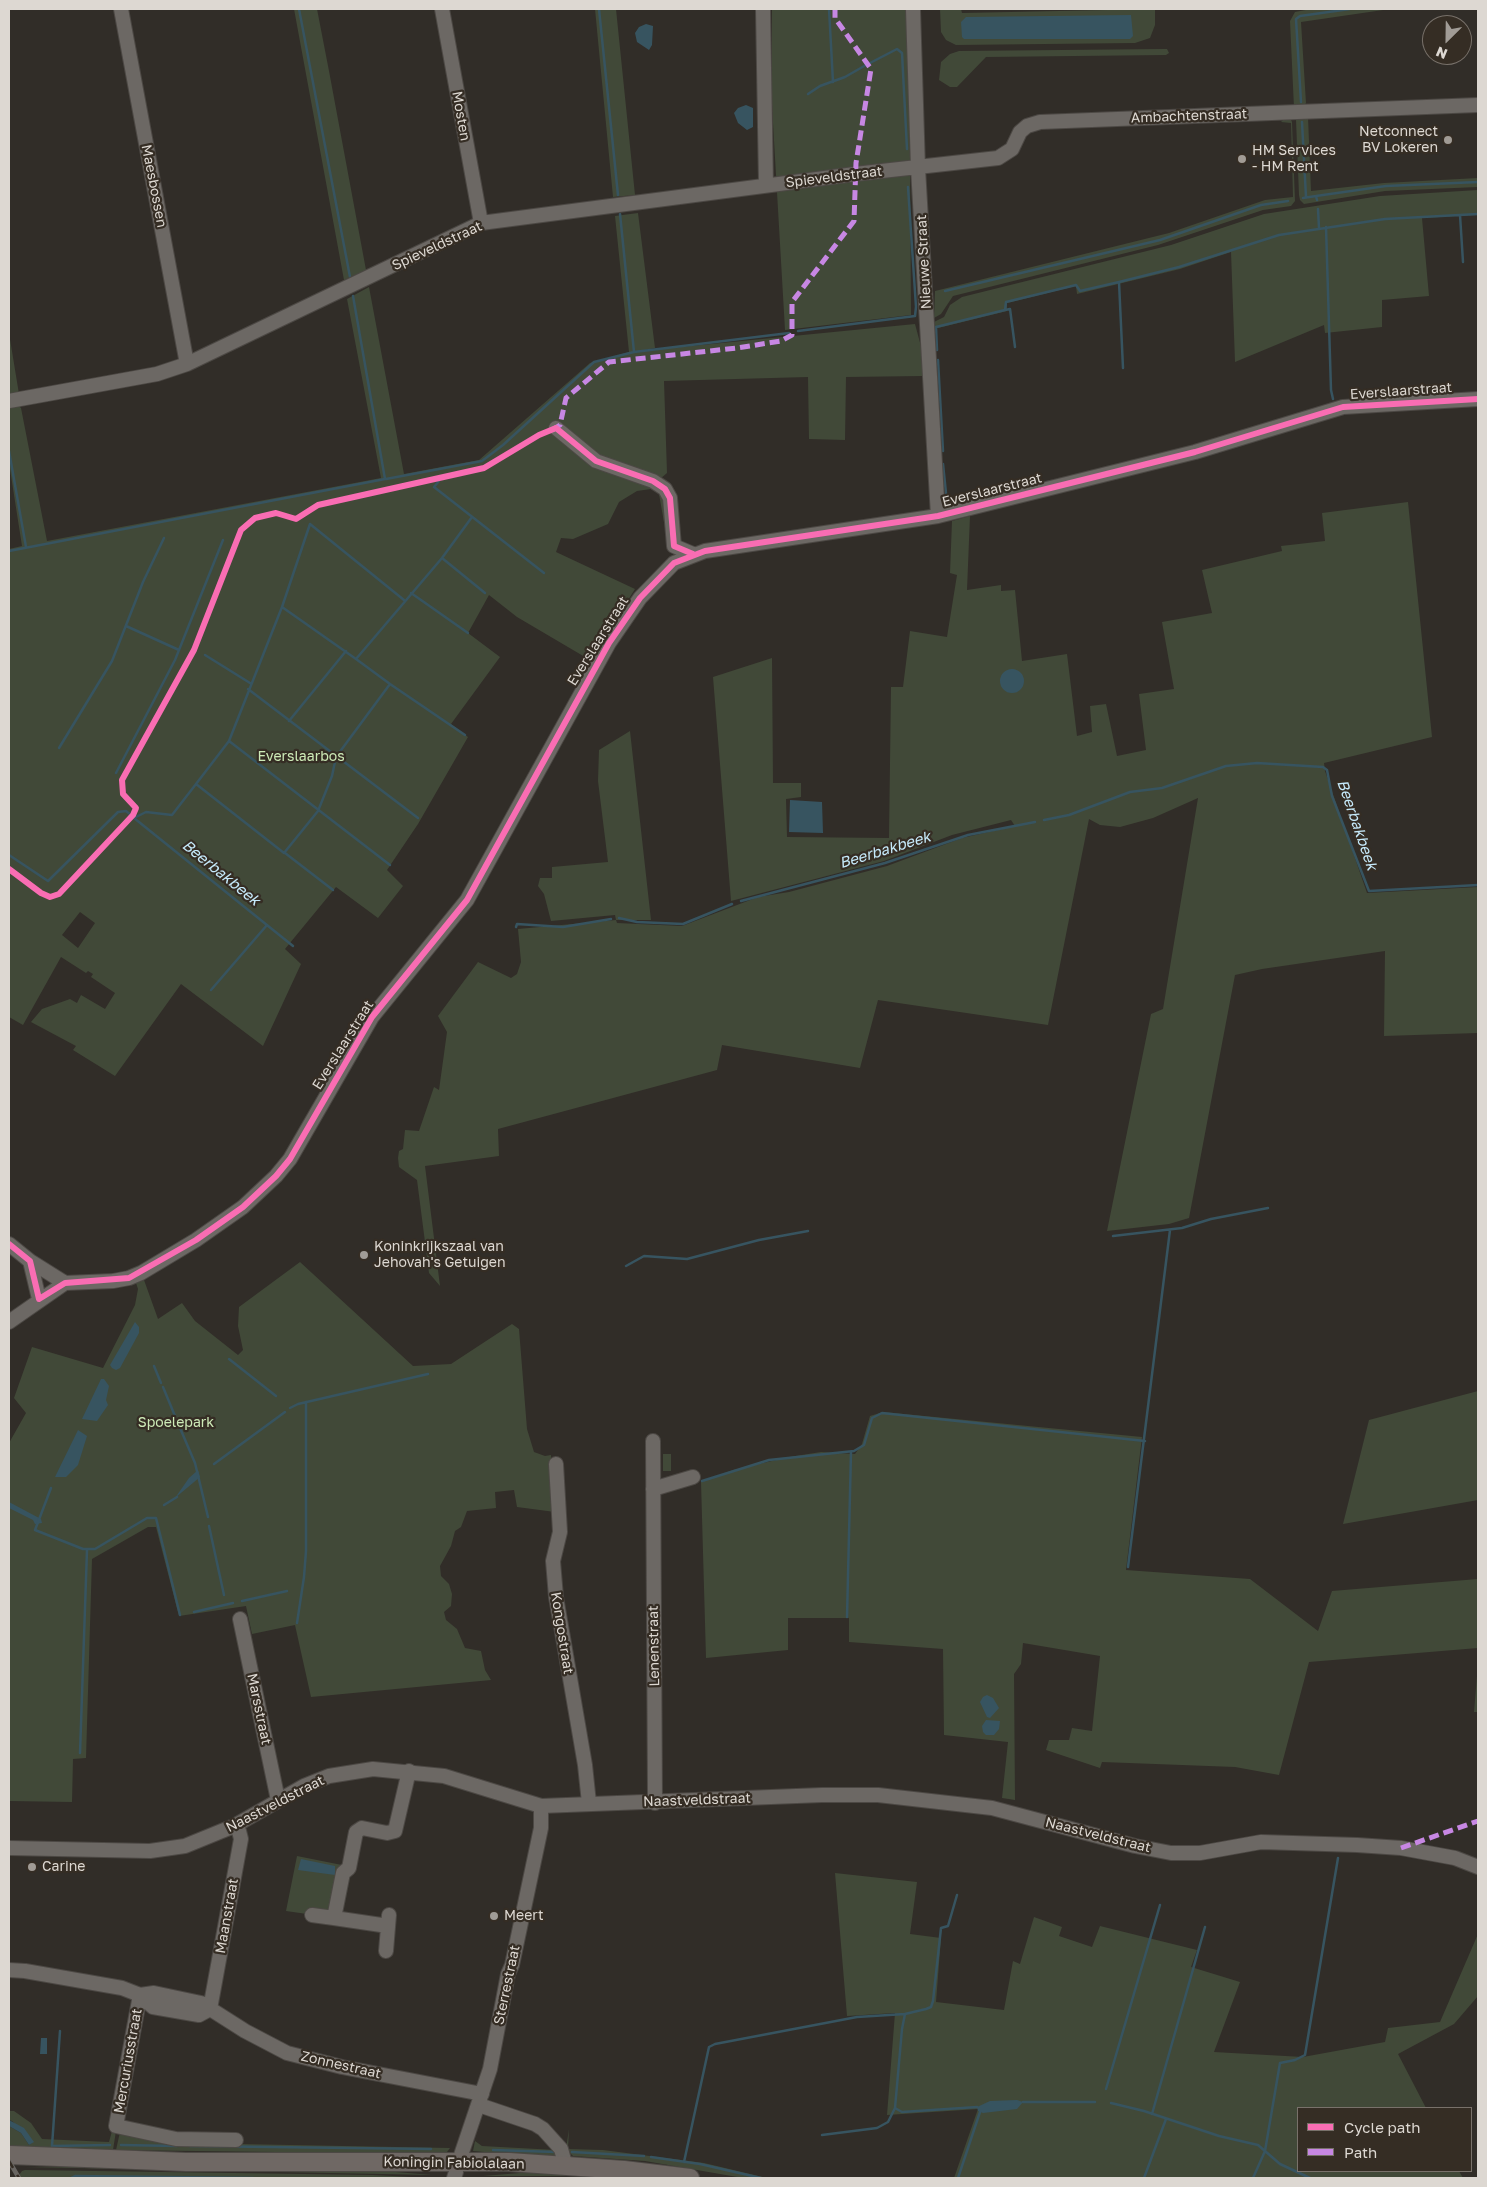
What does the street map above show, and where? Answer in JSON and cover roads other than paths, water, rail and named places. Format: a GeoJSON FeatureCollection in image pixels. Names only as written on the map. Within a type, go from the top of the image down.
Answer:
{"type":"FeatureCollection","features":[{"type":"Feature","properties":{"kind":"main road","name":"Koningin Fabiolalaan"},"geometry":{"type":"LineString","coordinates":[[9,2155],[186,2162],[343,2164],[456,2170],[566,2167],[633,2171],[690,2178]]}},
{"type":"Feature","properties":{"kind":"main road","name":"Koningin Fabiolalaan"},"geometry":{"type":"LineString","coordinates":[[9,2164],[186,2162]]}},
{"type":"Feature","properties":{"kind":"street","name":"Maesbossen"},"geometry":{"type":"LineString","coordinates":[[120,9],[187,364]]}},
{"type":"Feature","properties":{"kind":"street","name":"Mosten"},"geometry":{"type":"LineString","coordinates":[[442,9],[481,223]]}},
{"type":"Feature","properties":{"kind":"street"},"geometry":{"type":"LineString","coordinates":[[763,9],[766,185]]}},
{"type":"Feature","properties":{"kind":"street","name":"Nieuwe Straat"},"geometry":{"type":"LineString","coordinates":[[913,9],[918,168],[938,516]]}},
{"type":"Feature","properties":{"kind":"street","name":"Ambachtenstraat"},"geometry":{"type":"LineString","coordinates":[[918,168],[998,158],[1012,149],[1020,132],[1027,126],[1040,122],[1478,105]]}},
{"type":"Feature","properties":{"kind":"street","name":"Spieveldstraat"},"geometry":{"type":"LineString","coordinates":[[9,401],[156,374],[187,364],[481,223],[766,185],[918,168]]}},
{"type":"Feature","properties":{"kind":"street","name":"Everslaarstraat"},"geometry":{"type":"LineString","coordinates":[[9,1322],[39,1299],[65,1283],[113,1281],[135,1276],[196,1240],[235,1212],[276,1176],[290,1159],[372,1017],[467,900],[609,643],[640,598],[674,563],[693,554],[938,516],[1195,452],[1343,407],[1478,399]]}},
{"type":"Feature","properties":{"kind":"street"},"geometry":{"type":"LineString","coordinates":[[556,428],[596,460],[653,481],[666,489],[670,498],[674,563]]}},
{"type":"Feature","properties":{"kind":"street"},"geometry":{"type":"LineString","coordinates":[[674,546],[693,554]]}},
{"type":"Feature","properties":{"kind":"street"},"geometry":{"type":"LineString","coordinates":[[9,1244],[30,1261],[65,1283]]}},
{"type":"Feature","properties":{"kind":"street"},"geometry":{"type":"LineString","coordinates":[[30,1261],[39,1299]]}},
{"type":"Feature","properties":{"kind":"street","name":"Lenenstraat"},"geometry":{"type":"LineString","coordinates":[[653,1441],[655,1803]]}},
{"type":"Feature","properties":{"kind":"street","name":"Kongostraat"},"geometry":{"type":"LineString","coordinates":[[556,1464],[560,1532],[553,1561],[556,1597],[585,1765],[589,1803]]}},
{"type":"Feature","properties":{"kind":"street"},"geometry":{"type":"LineString","coordinates":[[653,1490],[693,1477]]}},
{"type":"Feature","properties":{"kind":"street","name":"Marsstraat"},"geometry":{"type":"LineString","coordinates":[[240,1619],[278,1800]]}},
{"type":"Feature","properties":{"kind":"street","name":"Naastveldstraat"},"geometry":{"type":"LineString","coordinates":[[9,1848],[150,1851],[186,1846],[234,1826],[278,1800],[329,1776],[350,1771],[409,1771],[444,1776],[541,1806],[822,1795],[878,1795],[923,1798],[992,1808],[1135,1846],[1171,1853],[1200,1853],[1261,1842],[1401,1848],[1455,1858],[1478,1867]]}},
{"type":"Feature","properties":{"kind":"street"},"geometry":{"type":"LineString","coordinates":[[334,1918],[343,1873],[349,1868],[356,1832],[362,1828],[387,1833],[396,1831],[409,1771]]}},
{"type":"Feature","properties":{"kind":"street","name":"Sterrestraat"},"geometry":{"type":"LineString","coordinates":[[456,2170],[490,2069],[508,1974],[512,1965],[541,1828],[541,1806]]}},
{"type":"Feature","properties":{"kind":"street","name":"Maanstraat"},"geometry":{"type":"LineString","coordinates":[[210,2008],[241,1839],[239,1831],[234,1826]]}},
{"type":"Feature","properties":{"kind":"street"},"geometry":{"type":"LineString","coordinates":[[312,1915],[389,1921],[386,1951]]}},
{"type":"Feature","properties":{"kind":"street","name":"Zonnestraat"},"geometry":{"type":"LineString","coordinates":[[9,1970],[70,1978],[122,1988],[140,1995],[154,1993],[201,2003],[245,2031],[287,2053],[481,2100],[543,2129],[561,2149],[566,2167]]}},
{"type":"Feature","properties":{"kind":"street","name":"Mercuriusstraat"},"geometry":{"type":"LineString","coordinates":[[140,1995],[116,2126],[176,2139],[236,2140]]}},
{"type":"Feature","properties":{"kind":"water"},"geometry":{"type":"Polygon","coordinates":[[[1131,15],[1133,36],[1130,39],[964,39],[962,37],[961,22],[966,17],[1131,15]]]}},
{"type":"Feature","properties":{"kind":"water"},"geometry":{"type":"Polygon","coordinates":[[[646,24],[653,26],[652,45],[649,50],[637,42],[635,33],[639,27],[646,24]]]}},
{"type":"Feature","properties":{"kind":"water"},"geometry":{"type":"Polygon","coordinates":[[[746,105],[753,108],[753,127],[747,130],[738,123],[734,113],[738,108],[746,105]]]}},
{"type":"Feature","properties":{"kind":"water"},"geometry":{"type":"Polygon","coordinates":[[[1012,669],[1021,672],[1024,681],[1021,690],[1012,693],[1003,690],[1000,681],[1003,672],[1012,669]]]}},
{"type":"Feature","properties":{"kind":"water"},"geometry":{"type":"Polygon","coordinates":[[[790,800],[822,802],[823,833],[789,832],[790,800]]]}},
{"type":"Feature","properties":{"kind":"water"},"geometry":{"type":"Polygon","coordinates":[[[135,1322],[139,1327],[139,1333],[120,1368],[116,1370],[110,1365],[135,1322]]]}},
{"type":"Feature","properties":{"kind":"water"},"geometry":{"type":"Polygon","coordinates":[[[101,1379],[104,1379],[109,1386],[106,1400],[108,1405],[97,1421],[82,1419],[101,1379]]]}},
{"type":"Feature","properties":{"kind":"water"},"geometry":{"type":"Polygon","coordinates":[[[78,1430],[87,1436],[78,1465],[66,1477],[55,1477],[78,1430]]]}},
{"type":"Feature","properties":{"kind":"water"},"geometry":{"type":"Polygon","coordinates":[[[198,1470],[200,1477],[175,1498],[189,1478],[198,1470]]]}},
{"type":"Feature","properties":{"kind":"water"},"geometry":{"type":"Polygon","coordinates":[[[9,1502],[41,1519],[42,1523],[35,1524],[33,1520],[9,1508],[9,1502]]]}},
{"type":"Feature","properties":{"kind":"water"},"geometry":{"type":"Polygon","coordinates":[[[987,1695],[993,1698],[999,1708],[990,1718],[987,1717],[980,1702],[987,1695]]]}},
{"type":"Feature","properties":{"kind":"water"},"geometry":{"type":"Polygon","coordinates":[[[986,1720],[1000,1721],[999,1729],[994,1735],[986,1735],[983,1732],[982,1726],[986,1720]]]}},
{"type":"Feature","properties":{"kind":"water"},"geometry":{"type":"Polygon","coordinates":[[[301,1859],[335,1866],[335,1875],[298,1870],[301,1859]]]}},
{"type":"Feature","properties":{"kind":"water"},"geometry":{"type":"Polygon","coordinates":[[[41,2038],[47,2038],[47,2054],[40,2054],[41,2038]]]}},
{"type":"Feature","properties":{"kind":"water"},"geometry":{"type":"Polygon","coordinates":[[[1017,2100],[1023,2102],[1017,2109],[983,2113],[978,2111],[977,2107],[990,2101],[1017,2100]]]}},
{"type":"Feature","properties":{"kind":"water"},"geometry":{"type":"Polygon","coordinates":[[[9,2120],[24,2128],[34,2142],[29,2145],[21,2133],[9,2126],[9,2120]]]}},
{"type":"Feature","properties":{"kind":"waterway"},"geometry":{"type":"LineString","coordinates":[[299,9],[350,277]]}},
{"type":"Feature","properties":{"kind":"waterway"},"geometry":{"type":"LineString","coordinates":[[599,9],[618,195]]}},
{"type":"Feature","properties":{"kind":"waterway"},"geometry":{"type":"LineString","coordinates":[[829,9],[833,82]]}},
{"type":"Feature","properties":{"kind":"waterway"},"geometry":{"type":"LineString","coordinates":[[1301,102],[1296,19],[1300,16],[1350,9]]}},
{"type":"Feature","properties":{"kind":"waterway"},"geometry":{"type":"LineString","coordinates":[[870,63],[897,49],[902,53],[907,149]]}},
{"type":"Feature","properties":{"kind":"waterway"},"geometry":{"type":"LineString","coordinates":[[808,94],[820,86],[845,77],[866,65]]}},
{"type":"Feature","properties":{"kind":"waterway"},"geometry":{"type":"LineString","coordinates":[[1302,122],[1306,197]]}},
{"type":"Feature","properties":{"kind":"waterway"},"geometry":{"type":"LineString","coordinates":[[1317,200],[1316,196],[1386,186],[1478,182]]}},
{"type":"Feature","properties":{"kind":"waterway"},"geometry":{"type":"LineString","coordinates":[[798,331],[915,316],[908,187]]}},
{"type":"Feature","properties":{"kind":"waterway"},"geometry":{"type":"LineString","coordinates":[[1303,198],[1316,196]]}},
{"type":"Feature","properties":{"kind":"waterway"},"geometry":{"type":"LineString","coordinates":[[945,291],[1160,240],[1261,205],[1288,201]]}},
{"type":"Feature","properties":{"kind":"waterway"},"geometry":{"type":"LineString","coordinates":[[1318,209],[1319,228]]}},
{"type":"Feature","properties":{"kind":"waterway"},"geometry":{"type":"LineString","coordinates":[[386,479],[482,461],[503,445],[594,362],[634,352],[620,214]]}},
{"type":"Feature","properties":{"kind":"waterway"},"geometry":{"type":"LineString","coordinates":[[937,350],[936,327],[1005,310],[1006,302],[1076,285],[1080,291],[1119,282],[1179,267],[1279,235],[1385,219],[1478,214]]}},
{"type":"Feature","properties":{"kind":"waterway"},"geometry":{"type":"LineString","coordinates":[[1460,215],[1463,262]]}},
{"type":"Feature","properties":{"kind":"waterway"},"geometry":{"type":"LineString","coordinates":[[1326,227],[1331,390],[1333,399]]}},
{"type":"Feature","properties":{"kind":"waterway"},"geometry":{"type":"LineString","coordinates":[[1119,282],[1123,368]]}},
{"type":"Feature","properties":{"kind":"waterway"},"geometry":{"type":"LineString","coordinates":[[9,551],[385,479],[353,296]]}},
{"type":"Feature","properties":{"kind":"waterway"},"geometry":{"type":"LineString","coordinates":[[1005,310],[1010,309],[1015,347]]}},
{"type":"Feature","properties":{"kind":"waterway"},"geometry":{"type":"LineString","coordinates":[[634,352],[789,333]]}},
{"type":"Feature","properties":{"kind":"waterway"},"geometry":{"type":"LineString","coordinates":[[938,360],[943,451]]}},
{"type":"Feature","properties":{"kind":"waterway"},"geometry":{"type":"LineString","coordinates":[[9,451],[26,547]]}},
{"type":"Feature","properties":{"kind":"waterway"},"geometry":{"type":"LineString","coordinates":[[943,464],[947,503],[996,492]]}},
{"type":"Feature","properties":{"kind":"waterway"},"geometry":{"type":"LineString","coordinates":[[439,481],[434,487],[544,573]]}},
{"type":"Feature","properties":{"kind":"waterway"},"geometry":{"type":"LineString","coordinates":[[293,946],[134,818],[146,812],[172,815],[196,784],[284,853],[318,811],[332,776],[336,757],[390,684],[356,659],[442,558],[472,517]]}},
{"type":"Feature","properties":{"kind":"waterway"},"geometry":{"type":"LineString","coordinates":[[196,784],[229,741],[282,607],[310,524],[404,600]]}},
{"type":"Feature","properties":{"kind":"waterway"},"geometry":{"type":"LineString","coordinates":[[59,748],[112,661],[143,582],[164,538]]}},
{"type":"Feature","properties":{"kind":"waterway"},"geometry":{"type":"LineString","coordinates":[[116,773],[175,660],[223,540]]}},
{"type":"Feature","properties":{"kind":"waterway"},"geometry":{"type":"LineString","coordinates":[[442,558],[485,593]]}},
{"type":"Feature","properties":{"kind":"waterway"},"geometry":{"type":"LineString","coordinates":[[411,593],[468,633]]}},
{"type":"Feature","properties":{"kind":"waterway"},"geometry":{"type":"LineString","coordinates":[[282,607],[356,659]]}},
{"type":"Feature","properties":{"kind":"waterway"},"geometry":{"type":"LineString","coordinates":[[126,626],[179,650]]}},
{"type":"Feature","properties":{"kind":"waterway"},"geometry":{"type":"LineString","coordinates":[[289,721],[346,651]]}},
{"type":"Feature","properties":{"kind":"waterway"},"geometry":{"type":"LineString","coordinates":[[205,655],[250,683]]}},
{"type":"Feature","properties":{"kind":"waterway"},"geometry":{"type":"LineString","coordinates":[[390,684],[465,735]]}},
{"type":"Feature","properties":{"kind":"waterway"},"geometry":{"type":"LineString","coordinates":[[248,689],[418,818]]}},
{"type":"Feature","properties":{"kind":"waterway"},"geometry":{"type":"LineString","coordinates":[[229,741],[390,865]]}},
{"type":"Feature","properties":{"kind":"waterway","name":"Beerbakbeek"},"geometry":{"type":"LineString","coordinates":[[1044,820],[1069,815],[1130,792],[1162,788],[1226,766],[1257,763],[1323,767],[1327,770],[1332,796],[1369,891],[1478,885]]}},
{"type":"Feature","properties":{"kind":"waterway","name":"Beerbakbeek"},"geometry":{"type":"LineString","coordinates":[[9,855],[48,881],[118,812],[126,811],[131,815]]}},
{"type":"Feature","properties":{"kind":"waterway","name":"Beerbakbeek"},"geometry":{"type":"LineString","coordinates":[[741,901],[885,863],[968,835],[1035,822]]}},
{"type":"Feature","properties":{"kind":"waterway"},"geometry":{"type":"LineString","coordinates":[[285,853],[333,890]]}},
{"type":"Feature","properties":{"kind":"waterway","name":"Beerbakbeek"},"geometry":{"type":"LineString","coordinates":[[619,918],[637,922],[683,924],[732,904]]}},
{"type":"Feature","properties":{"kind":"waterway","name":"Beerbakbeek"},"geometry":{"type":"LineString","coordinates":[[516,927],[517,924],[563,927],[611,919]]}},
{"type":"Feature","properties":{"kind":"waterway"},"geometry":{"type":"LineString","coordinates":[[211,990],[267,925]]}},
{"type":"Feature","properties":{"kind":"waterway"},"geometry":{"type":"LineString","coordinates":[[1113,1236],[1182,1228],[1211,1219],[1268,1208]]}},
{"type":"Feature","properties":{"kind":"waterway"},"geometry":{"type":"LineString","coordinates":[[1128,1567],[1170,1230]]}},
{"type":"Feature","properties":{"kind":"waterway"},"geometry":{"type":"LineString","coordinates":[[626,1266],[644,1256],[687,1259],[759,1240],[808,1231]]}},
{"type":"Feature","properties":{"kind":"waterway"},"geometry":{"type":"LineString","coordinates":[[229,1359],[276,1396]]}},
{"type":"Feature","properties":{"kind":"waterway"},"geometry":{"type":"LineString","coordinates":[[154,1366],[161,1383]]}},
{"type":"Feature","properties":{"kind":"waterway"},"geometry":{"type":"LineString","coordinates":[[290,1408],[298,1404],[428,1374]]}},
{"type":"Feature","properties":{"kind":"waterway"},"geometry":{"type":"LineString","coordinates":[[163,1387],[175,1416]]}},
{"type":"Feature","properties":{"kind":"waterway"},"geometry":{"type":"LineString","coordinates":[[297,1623],[306,1551],[306,1402]]}},
{"type":"Feature","properties":{"kind":"waterway"},"geometry":{"type":"LineString","coordinates":[[214,1464],[285,1412]]}},
{"type":"Feature","properties":{"kind":"waterway"},"geometry":{"type":"LineString","coordinates":[[702,1481],[769,1460],[854,1451],[864,1445],[872,1418],[882,1413],[1145,1441]]}},
{"type":"Feature","properties":{"kind":"waterway"},"geometry":{"type":"LineString","coordinates":[[177,1421],[195,1463],[208,1517]]}},
{"type":"Feature","properties":{"kind":"waterway"},"geometry":{"type":"LineString","coordinates":[[847,1617],[851,1452]]}},
{"type":"Feature","properties":{"kind":"waterway"},"geometry":{"type":"LineString","coordinates":[[51,1488],[35,1530],[83,1549],[95,1549],[147,1518],[156,1518],[180,1615]]}},
{"type":"Feature","properties":{"kind":"waterway"},"geometry":{"type":"LineString","coordinates":[[164,1505],[177,1497]]}},
{"type":"Feature","properties":{"kind":"waterway"},"geometry":{"type":"LineString","coordinates":[[209,1526],[224,1595]]}},
{"type":"Feature","properties":{"kind":"waterway"},"geometry":{"type":"LineString","coordinates":[[80,1753],[87,1550]]}},
{"type":"Feature","properties":{"kind":"waterway"},"geometry":{"type":"LineString","coordinates":[[242,1601],[287,1591]]}},
{"type":"Feature","properties":{"kind":"waterway"},"geometry":{"type":"LineString","coordinates":[[194,1612],[233,1603]]}},
{"type":"Feature","properties":{"kind":"waterway"},"geometry":{"type":"LineString","coordinates":[[1253,2178],[1265,2151],[1280,2063],[1295,2060],[1305,2055],[1338,1858]]}},
{"type":"Feature","properties":{"kind":"waterway"},"geometry":{"type":"LineString","coordinates":[[957,1895],[948,1926],[941,1928],[931,2007],[905,2014],[895,2108],[902,2112],[977,2107]]}},
{"type":"Feature","properties":{"kind":"waterway"},"geometry":{"type":"LineString","coordinates":[[1106,2089],[1160,1905]]}},
{"type":"Feature","properties":{"kind":"waterway"},"geometry":{"type":"LineString","coordinates":[[1152,2114],[1205,1927]]}},
{"type":"Feature","properties":{"kind":"waterway"},"geometry":{"type":"LineString","coordinates":[[684,2162],[709,2047],[715,2044],[857,2017],[905,2014]]}},
{"type":"Feature","properties":{"kind":"waterway"},"geometry":{"type":"LineString","coordinates":[[60,2031],[52,2146],[110,2145]]}},
{"type":"Feature","properties":{"kind":"waterway"},"geometry":{"type":"LineString","coordinates":[[1023,2102],[1095,2102]]}},
{"type":"Feature","properties":{"kind":"waterway"},"geometry":{"type":"LineString","coordinates":[[1111,2103],[1144,2111],[1219,2136],[1258,2145],[1280,2164],[1297,2172]]}},
{"type":"Feature","properties":{"kind":"waterway"},"geometry":{"type":"LineString","coordinates":[[822,2135],[877,2128],[888,2122],[895,2108]]}},
{"type":"Feature","properties":{"kind":"waterway"},"geometry":{"type":"LineString","coordinates":[[958,2178],[980,2112]]}},
{"type":"Feature","properties":{"kind":"waterway"},"geometry":{"type":"LineString","coordinates":[[1144,2178],[1166,2119]]}},
{"type":"Feature","properties":{"kind":"waterway"},"geometry":{"type":"LineString","coordinates":[[121,2145],[177,2146]]}},
{"type":"Feature","properties":{"kind":"waterway"},"geometry":{"type":"LineString","coordinates":[[190,2146],[431,2149]]}},
{"type":"Feature","properties":{"kind":"waterway"},"geometry":{"type":"LineString","coordinates":[[493,2150],[556,2152]]}},
{"type":"Feature","properties":{"kind":"waterway"},"geometry":{"type":"LineString","coordinates":[[572,2152],[644,2156]]}},
{"type":"Feature","properties":{"kind":"waterway"},"geometry":{"type":"LineString","coordinates":[[651,2157],[700,2164],[761,2178]]}},
{"type":"Feature","properties":{"kind":"waterway"},"geometry":{"type":"LineString","coordinates":[[1297,2172],[1310,2178]]}},
{"type":"Feature","properties":{"kind":"waterway"},"geometry":{"type":"LineString","coordinates":[[71,2178],[75,2176],[253,2178]]}},
{"type":"Feature","properties":{"kind":"railway"},"geometry":{"type":"LineString","coordinates":[[9,2161],[19,2178]]}},
{"type":"Feature","properties":{"kind":"place","name":"Netconnect BV Lokeren"},"geometry":{"type":"Point","coordinates":[1448,140]}},
{"type":"Feature","properties":{"kind":"place","name":"HM Services - HM Rent"},"geometry":{"type":"Point","coordinates":[1242,159]}},
{"type":"Feature","properties":{"kind":"place","name":"Koninkrijkszaal van Jehovah's Getuigen"},"geometry":{"type":"Point","coordinates":[364,1255]}},
{"type":"Feature","properties":{"kind":"place","name":"Carine"},"geometry":{"type":"Point","coordinates":[32,1867]}},
{"type":"Feature","properties":{"kind":"place","name":"Meert"},"geometry":{"type":"Point","coordinates":[494,1916]}},
{"type":"Feature","properties":{"kind":"park label","name":"Everslaarbos"},"geometry":{"type":"Point","coordinates":[301,757]}},
{"type":"Feature","properties":{"kind":"park label","name":"Spoelepark"},"geometry":{"type":"Point","coordinates":[176,1423]}}]}
